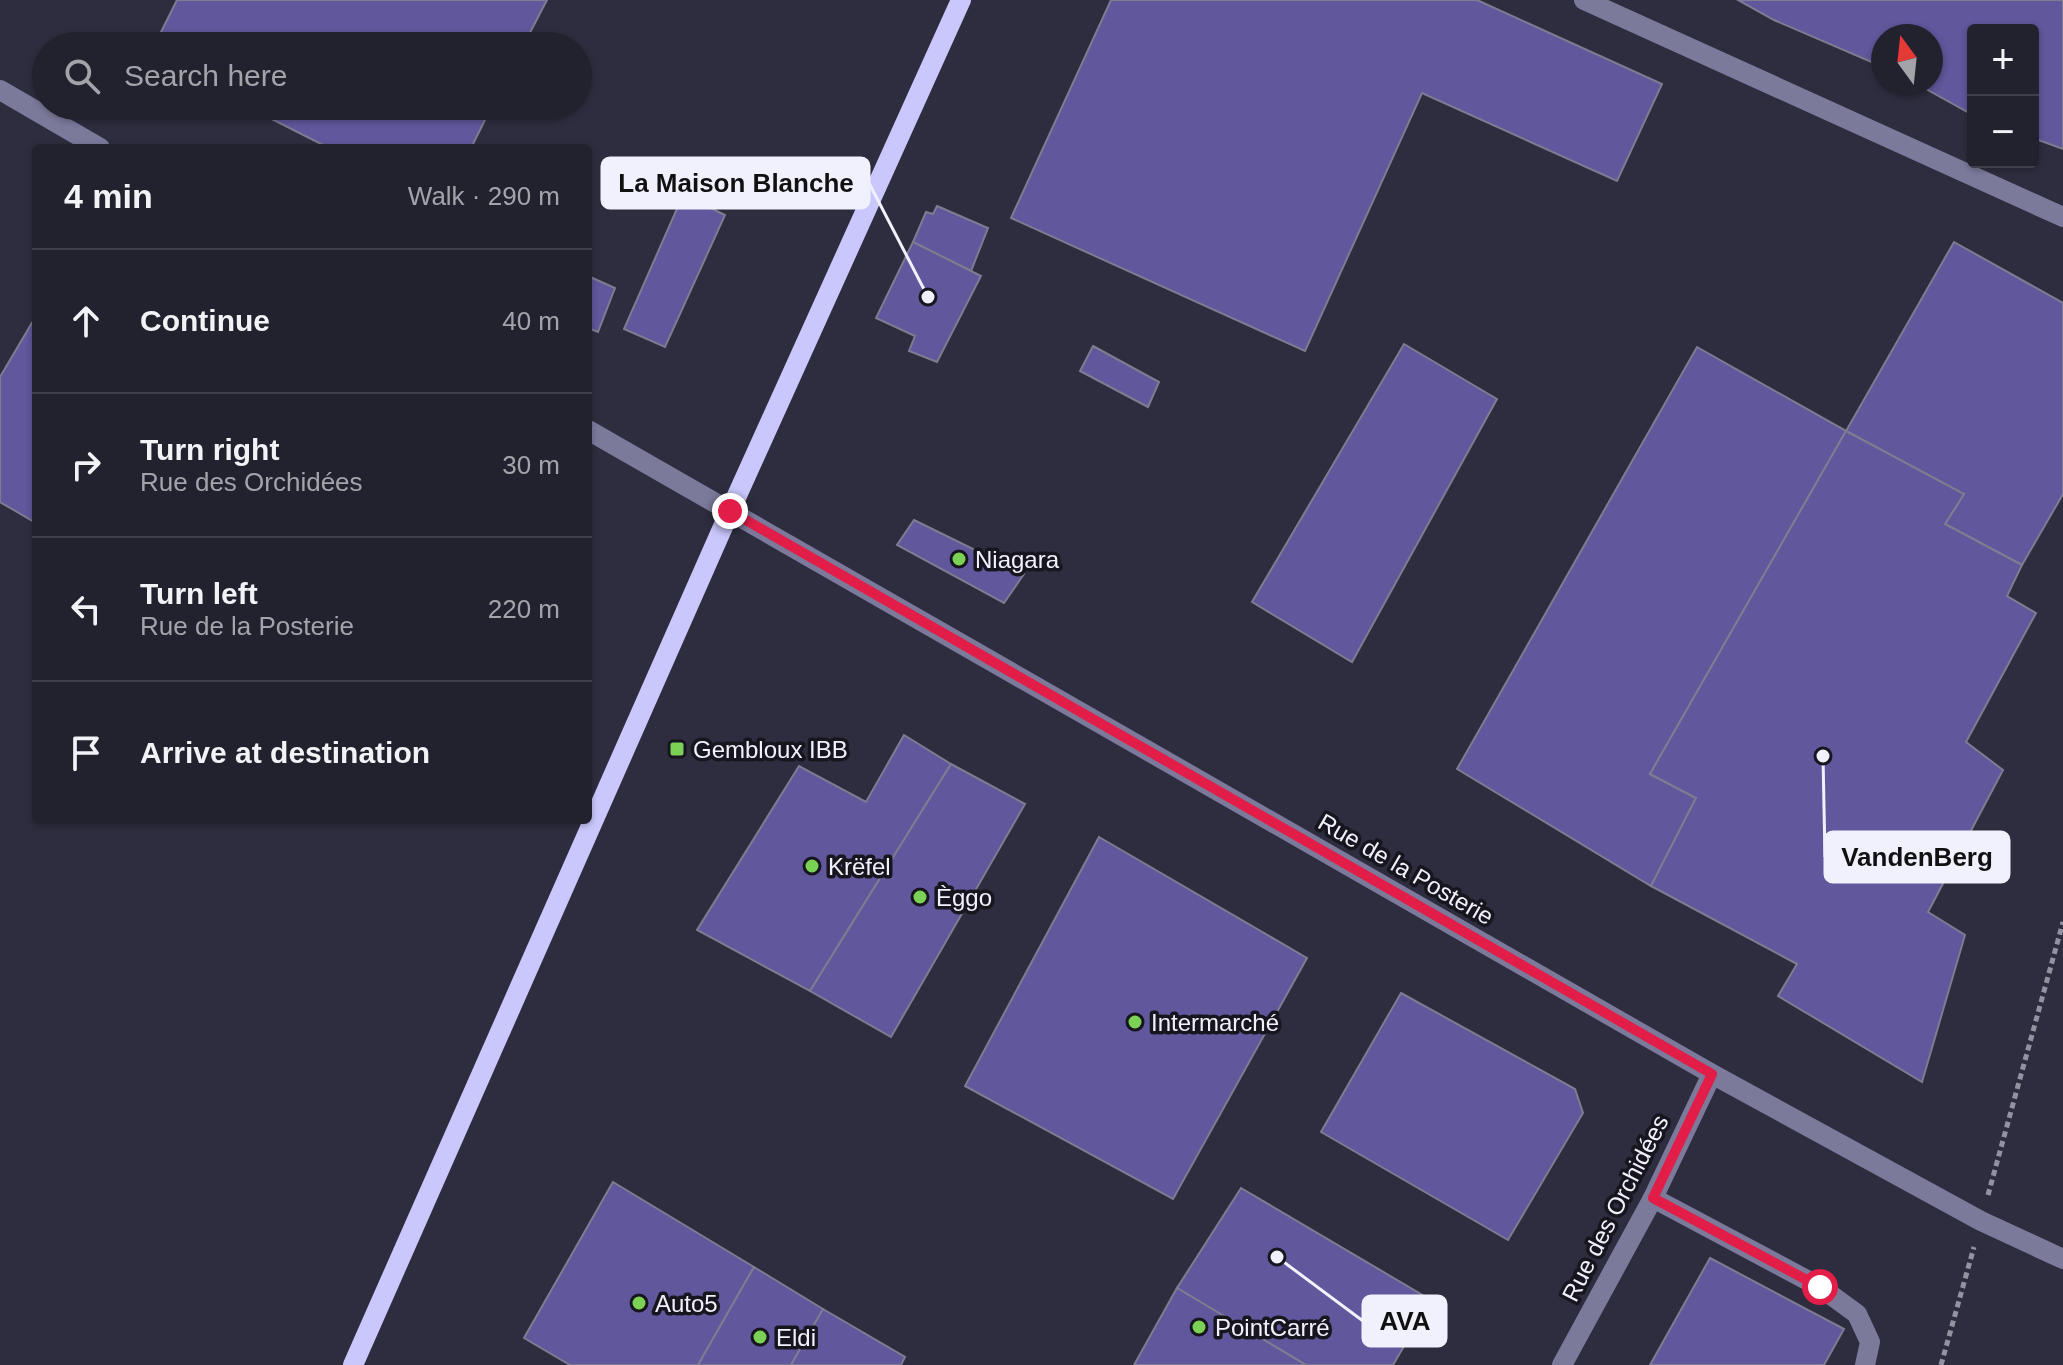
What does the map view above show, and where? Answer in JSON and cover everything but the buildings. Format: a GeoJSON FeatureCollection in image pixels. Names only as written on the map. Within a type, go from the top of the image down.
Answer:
{"type":"FeatureCollection","features":[{"type":"Feature","properties":{"kind":"main road"},"geometry":{"type":"LineString","coordinates":[[592,824],[961,0]]}},
{"type":"Feature","properties":{"kind":"main road"},"geometry":{"type":"LineString","coordinates":[[353,1365],[592,824]]}},
{"type":"Feature","properties":{"kind":"street"},"geometry":{"type":"LineString","coordinates":[[1584,0],[2063,217]]}},
{"type":"Feature","properties":{"kind":"street"},"geometry":{"type":"LineString","coordinates":[[0,90],[32,109]]}},
{"type":"Feature","properties":{"kind":"street"},"geometry":{"type":"LineString","coordinates":[[52,120],[93,144]]}},
{"type":"Feature","properties":{"kind":"street","name":"Rue de la Posterie"},"geometry":{"type":"LineString","coordinates":[[592,432],[1712,1074],[1981,1221],[2063,1259]]}},
{"type":"Feature","properties":{"kind":"street","name":"Rue des Orchidées"},"geometry":{"type":"LineString","coordinates":[[1562,1365],[1653,1198],[1712,1074]]}},
{"type":"Feature","properties":{"kind":"street"},"geometry":{"type":"LineString","coordinates":[[1653,1198],[1820,1287],[1857,1314],[1870,1342],[1865,1365]]}},
{"type":"Feature","properties":{"kind":"path"},"geometry":{"type":"LineString","coordinates":[[1941,1365],[2063,922]]}},
{"type":"Feature","properties":{"kind":"place","name":"La Maison Blanche"},"geometry":{"type":"Point","coordinates":[928,297]}},
{"type":"Feature","properties":{"kind":"place","name":"Niagara"},"geometry":{"type":"Point","coordinates":[959,559]}},
{"type":"Feature","properties":{"kind":"place","name":"Gembloux IBB"},"geometry":{"type":"Point","coordinates":[677,749]}},
{"type":"Feature","properties":{"kind":"place","name":"VandenBerg"},"geometry":{"type":"Point","coordinates":[1823,756]}},
{"type":"Feature","properties":{"kind":"place","name":"Krëfel"},"geometry":{"type":"Point","coordinates":[812,866]}},
{"type":"Feature","properties":{"kind":"place","name":"Èggo"},"geometry":{"type":"Point","coordinates":[920,897]}},
{"type":"Feature","properties":{"kind":"place","name":"Intermarché"},"geometry":{"type":"Point","coordinates":[1135,1022]}},
{"type":"Feature","properties":{"kind":"place","name":"AVA"},"geometry":{"type":"Point","coordinates":[1277,1257]}},
{"type":"Feature","properties":{"kind":"place","name":"Auto5"},"geometry":{"type":"Point","coordinates":[639,1303]}},
{"type":"Feature","properties":{"kind":"place","name":"PointCarré"},"geometry":{"type":"Point","coordinates":[1199,1327]}},
{"type":"Feature","properties":{"kind":"place","name":"Eldi"},"geometry":{"type":"Point","coordinates":[760,1337]}},
{"type":"Feature","properties":{"kind":"route"},"geometry":{"type":"LineString","coordinates":[[730,511],[1712,1074],[1653,1198],[1820,1287]]}}]}
